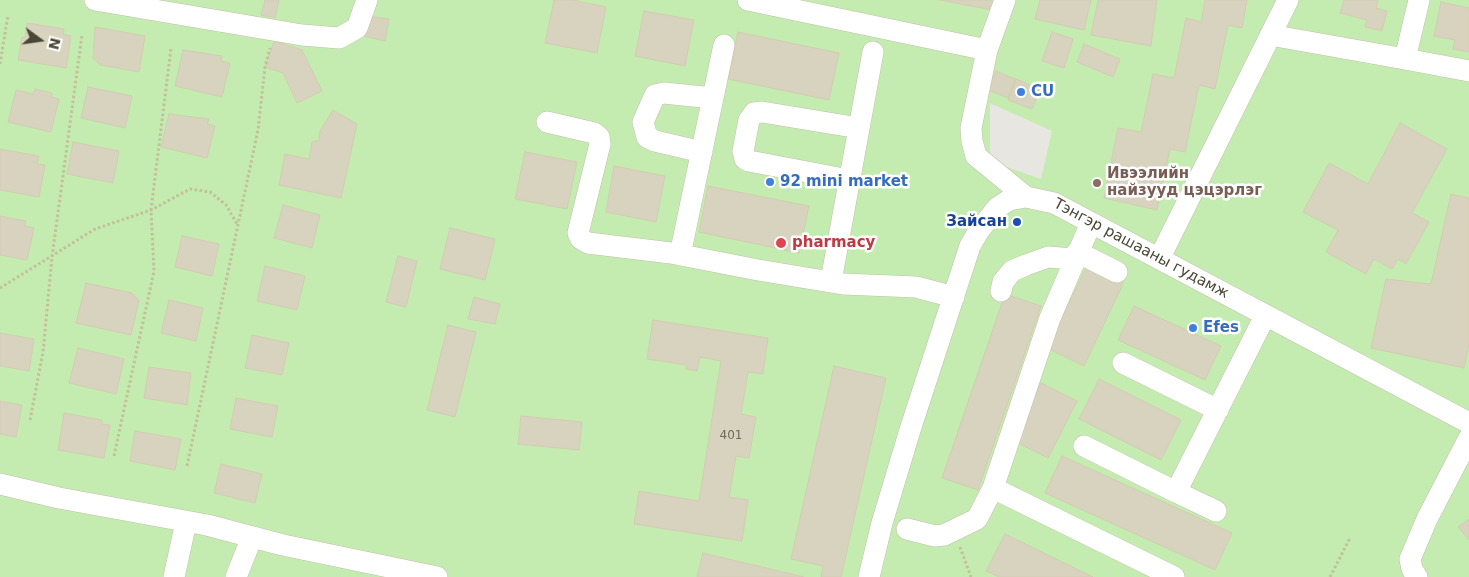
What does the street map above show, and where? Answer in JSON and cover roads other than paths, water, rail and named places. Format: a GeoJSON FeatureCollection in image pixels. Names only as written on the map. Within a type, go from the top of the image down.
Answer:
{"type":"FeatureCollection","features":[{"type":"Feature","properties":{"kind":"street"},"geometry":{"type":"LineString","coordinates":[[95,0],[246,22],[274,31],[339,38],[357,28],[367,0]]}},
{"type":"Feature","properties":{"kind":"street"},"geometry":{"type":"LineString","coordinates":[[748,0],[987,50]]}},
{"type":"Feature","properties":{"kind":"street"},"geometry":{"type":"LineString","coordinates":[[1005,0],[987,50],[971,128],[972,141],[976,156],[1026,197]]}},
{"type":"Feature","properties":{"kind":"street"},"geometry":{"type":"LineString","coordinates":[[1160,257],[1288,0]]}},
{"type":"Feature","properties":{"kind":"street"},"geometry":{"type":"LineString","coordinates":[[1405,59],[1419,0]]}},
{"type":"Feature","properties":{"kind":"street"},"geometry":{"type":"LineString","coordinates":[[1270,35],[1469,71]]}},
{"type":"Feature","properties":{"kind":"street"},"geometry":{"type":"LineString","coordinates":[[680,255],[724,44]]}},
{"type":"Feature","properties":{"kind":"street"},"geometry":{"type":"LineString","coordinates":[[831,282],[873,52]]}},
{"type":"Feature","properties":{"kind":"street"},"geometry":{"type":"LineString","coordinates":[[702,152],[655,141],[647,137],[643,122],[655,95],[664,93],[713,98]]}},
{"type":"Feature","properties":{"kind":"street"},"geometry":{"type":"LineString","coordinates":[[849,180],[749,161],[745,159],[743,151],[749,120],[754,113],[762,112],[859,128]]}},
{"type":"Feature","properties":{"kind":"street"},"geometry":{"type":"LineString","coordinates":[[547,122],[594,133],[599,137],[600,144],[578,233],[581,239],[588,243],[680,255],[831,282],[916,287],[954,297]]}},
{"type":"Feature","properties":{"kind":"street","name":"Тэнгэр рашааны гудамж"},"geometry":{"type":"LineString","coordinates":[[869,577],[882,522],[901,458],[970,246],[978,232],[997,208],[1009,200],[1026,197],[1054,203],[1160,257],[1265,316],[1469,423]]}},
{"type":"Feature","properties":{"kind":"street"},"geometry":{"type":"LineString","coordinates":[[907,529],[935,536],[953,532],[977,519],[993,488],[1050,318],[1075,256],[1092,223]]}},
{"type":"Feature","properties":{"kind":"street"},"geometry":{"type":"LineString","coordinates":[[1001,291],[1003,282],[1012,271],[1048,257],[1075,256],[1117,272]]}},
{"type":"Feature","properties":{"kind":"street"},"geometry":{"type":"LineString","coordinates":[[1176,492],[1265,316]]}},
{"type":"Feature","properties":{"kind":"street"},"geometry":{"type":"LineString","coordinates":[[1122,363],[1218,410]]}},
{"type":"Feature","properties":{"kind":"street"},"geometry":{"type":"LineString","coordinates":[[1417,577],[1412,569],[1410,559],[1427,519],[1469,438]]}},
{"type":"Feature","properties":{"kind":"street"},"geometry":{"type":"LineString","coordinates":[[1084,446],[1216,511]]}},
{"type":"Feature","properties":{"kind":"street"},"geometry":{"type":"LineString","coordinates":[[0,484],[59,498],[186,522],[437,577]]}},
{"type":"Feature","properties":{"kind":"street"},"geometry":{"type":"LineString","coordinates":[[993,488],[1174,577]]}},
{"type":"Feature","properties":{"kind":"street"},"geometry":{"type":"LineString","coordinates":[[174,577],[186,522]]}},
{"type":"Feature","properties":{"kind":"street"},"geometry":{"type":"LineString","coordinates":[[236,577],[252,537]]}},
{"type":"Feature","properties":{"kind":"place","name":"CU"},"geometry":{"type":"Point","coordinates":[1021,92]}},
{"type":"Feature","properties":{"kind":"place","name":"92 mini market"},"geometry":{"type":"Point","coordinates":[770,182]}},
{"type":"Feature","properties":{"kind":"place","name":"Ивээлийн найзууд цэцэрлэг"},"geometry":{"type":"Point","coordinates":[1097,183]}},
{"type":"Feature","properties":{"kind":"place","name":"Зайсан"},"geometry":{"type":"Point","coordinates":[1017,222]}},
{"type":"Feature","properties":{"kind":"place","name":"pharmacy"},"geometry":{"type":"Point","coordinates":[781,243]}},
{"type":"Feature","properties":{"kind":"place","name":"Efes"},"geometry":{"type":"Point","coordinates":[1193,328]}}]}
